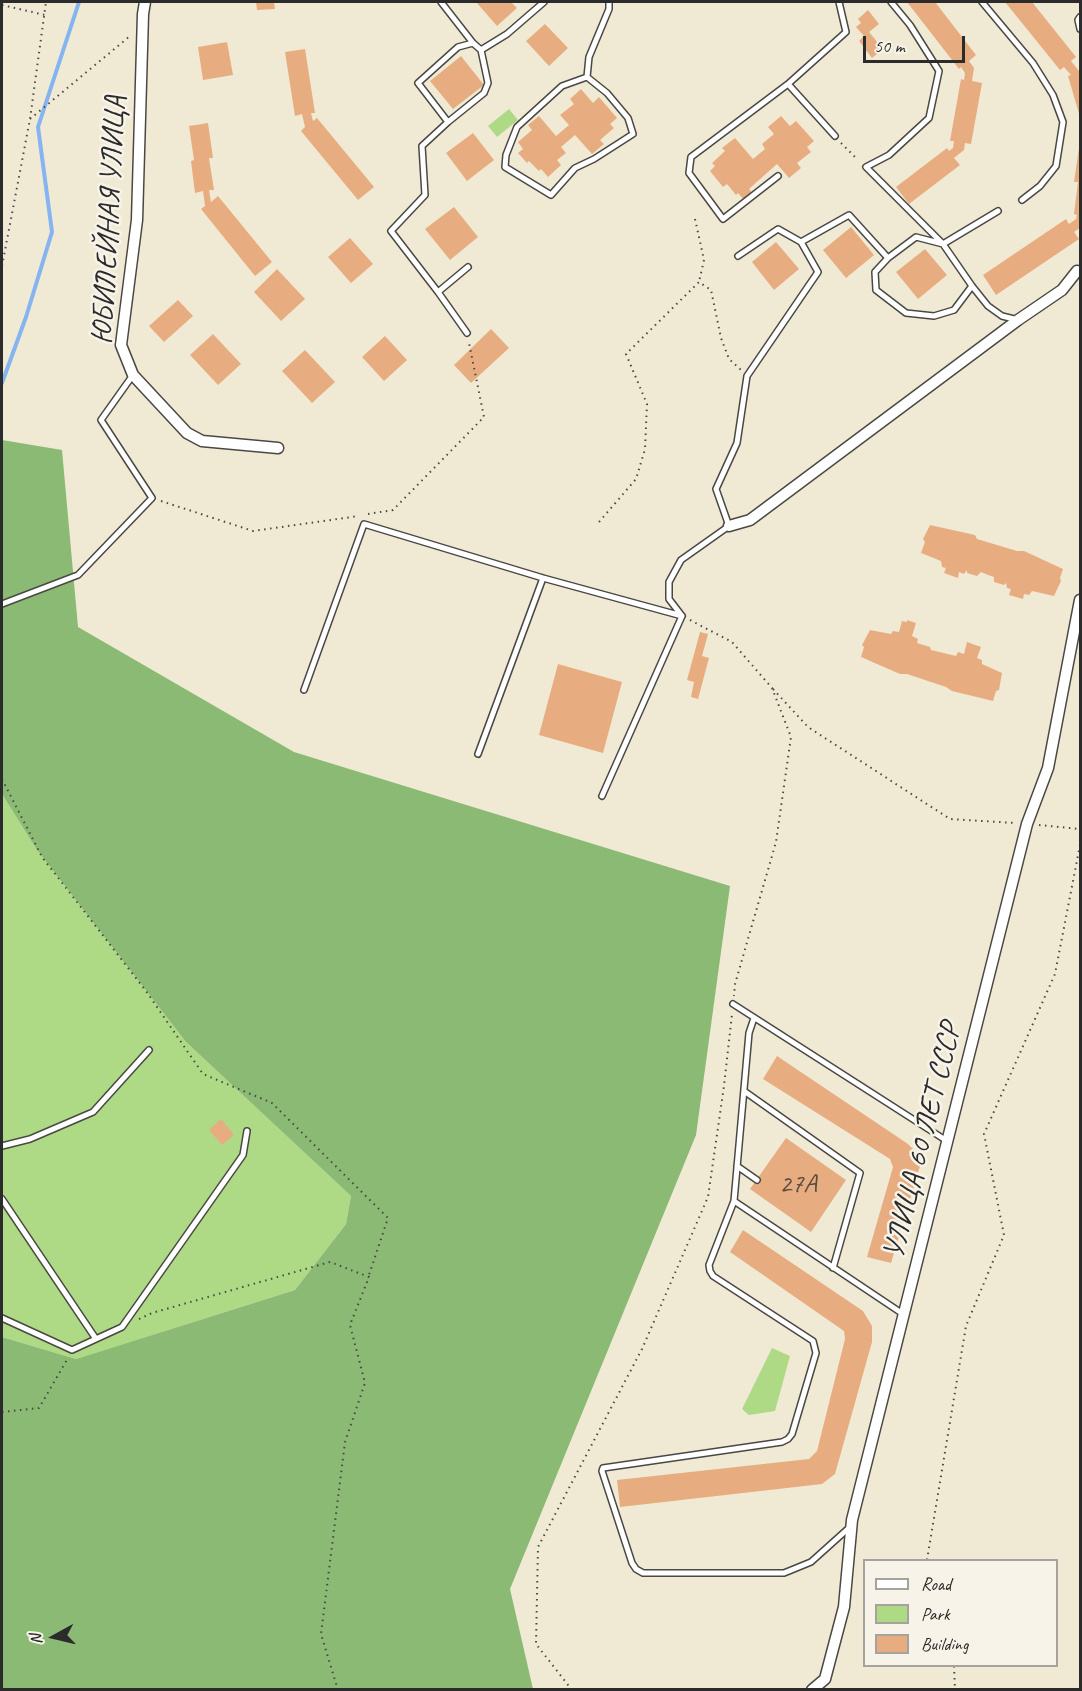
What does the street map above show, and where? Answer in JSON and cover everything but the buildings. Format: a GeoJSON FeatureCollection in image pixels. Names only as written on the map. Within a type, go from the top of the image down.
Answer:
{"type":"FeatureCollection","features":[{"type":"Feature","properties":{"kind":"street","name":"ЮБИЛЕЙНАЯ УЛИЦА"},"geometry":{"type":"LineString","coordinates":[[145,2],[142,26],[137,220],[121,345],[133,375],[187,433],[202,441],[278,448]]}},
{"type":"Feature","properties":{"kind":"street"},"geometry":{"type":"LineString","coordinates":[[729,526],[750,520],[1017,320],[1062,290],[1079,270]]}},
{"type":"Feature","properties":{"kind":"street","name":"УЛИЦА 60 ЛЕТ СССР"},"geometry":{"type":"LineString","coordinates":[[812,1689],[825,1679],[844,1607],[851,1526],[1027,824],[1048,768],[1080,600]]}},
{"type":"Feature","properties":{"kind":"lane"},"geometry":{"type":"LineString","coordinates":[[441,2],[473,44],[481,50],[488,82],[484,93],[422,146],[425,195],[391,231],[467,333]]}},
{"type":"Feature","properties":{"kind":"lane"},"geometry":{"type":"LineString","coordinates":[[481,50],[507,34],[544,2]]}},
{"type":"Feature","properties":{"kind":"lane"},"geometry":{"type":"LineString","coordinates":[[587,78],[589,57],[609,9],[609,2]]}},
{"type":"Feature","properties":{"kind":"lane"},"geometry":{"type":"LineString","coordinates":[[778,176],[723,219],[689,173],[690,157],[788,84],[846,32],[839,2]]}},
{"type":"Feature","properties":{"kind":"lane"},"geometry":{"type":"LineString","coordinates":[[891,2],[910,25],[939,71],[929,118],[889,155],[866,167],[943,244],[988,306],[1002,316],[1017,320]]}},
{"type":"Feature","properties":{"kind":"lane"},"geometry":{"type":"LineString","coordinates":[[982,2],[1033,63],[1053,95],[1063,122],[1056,166],[1040,186],[1022,200]]}},
{"type":"Feature","properties":{"kind":"lane"},"geometry":{"type":"LineString","coordinates":[[1080,17],[1078,20],[1080,29]]}},
{"type":"Feature","properties":{"kind":"lane"},"geometry":{"type":"LineString","coordinates":[[448,122],[418,83],[458,47],[473,44]]}},
{"type":"Feature","properties":{"kind":"lane"},"geometry":{"type":"LineString","coordinates":[[587,78],[607,93],[628,118],[633,134],[594,159],[575,168],[551,195],[505,166],[506,155],[517,127],[562,87],[587,78]]}},
{"type":"Feature","properties":{"kind":"lane"},"geometry":{"type":"LineString","coordinates":[[788,84],[835,136]]}},
{"type":"Feature","properties":{"kind":"lane"},"geometry":{"type":"LineString","coordinates":[[972,285],[954,310],[934,316],[906,313],[876,290],[875,272],[888,258],[916,237],[943,244],[998,211]]}},
{"type":"Feature","properties":{"kind":"lane"},"geometry":{"type":"LineString","coordinates":[[801,242],[849,215],[888,258]]}},
{"type":"Feature","properties":{"kind":"lane"},"geometry":{"type":"LineString","coordinates":[[682,616],[669,599],[669,582],[681,560],[729,526],[716,489],[737,443],[747,376],[818,272],[801,242],[778,229],[738,256]]}},
{"type":"Feature","properties":{"kind":"lane"},"geometry":{"type":"LineString","coordinates":[[438,292],[468,267]]}},
{"type":"Feature","properties":{"kind":"lane"},"geometry":{"type":"LineString","coordinates":[[2,604],[78,575],[152,498],[101,420],[133,375]]}},
{"type":"Feature","properties":{"kind":"lane"},"geometry":{"type":"LineString","coordinates":[[304,690],[364,525],[682,616]]}},
{"type":"Feature","properties":{"kind":"lane"},"geometry":{"type":"LineString","coordinates":[[478,754],[543,578]]}},
{"type":"Feature","properties":{"kind":"lane"},"geometry":{"type":"LineString","coordinates":[[602,796],[682,616]]}},
{"type":"Feature","properties":{"kind":"lane"},"geometry":{"type":"LineString","coordinates":[[733,1004],[948,1142]]}},
{"type":"Feature","properties":{"kind":"lane"},"geometry":{"type":"LineString","coordinates":[[754,1018],[749,1034],[734,1201],[709,1265],[713,1276],[813,1341],[816,1353],[792,1434],[788,1439],[603,1468],[602,1472],[632,1563],[643,1573],[784,1573],[811,1562],[851,1526]]}},
{"type":"Feature","properties":{"kind":"lane"},"geometry":{"type":"LineString","coordinates":[[2,1146],[30,1139],[93,1112],[149,1050]]}},
{"type":"Feature","properties":{"kind":"lane"},"geometry":{"type":"LineString","coordinates":[[744,1091],[860,1173],[834,1268]]}},
{"type":"Feature","properties":{"kind":"lane"},"geometry":{"type":"LineString","coordinates":[[2,1318],[72,1350],[122,1327],[243,1155],[247,1131]]}},
{"type":"Feature","properties":{"kind":"lane"},"geometry":{"type":"LineString","coordinates":[[737,1166],[757,1180]]}},
{"type":"Feature","properties":{"kind":"lane"},"geometry":{"type":"LineString","coordinates":[[2,1199],[96,1339]]}},
{"type":"Feature","properties":{"kind":"lane"},"geometry":{"type":"LineString","coordinates":[[734,1201],[905,1315]]}},
{"type":"Feature","properties":{"kind":"path"},"geometry":{"type":"LineString","coordinates":[[2,266],[30,119],[46,2]]}},
{"type":"Feature","properties":{"kind":"path"},"geometry":{"type":"LineString","coordinates":[[2,5],[45,15]]}},
{"type":"Feature","properties":{"kind":"path"},"geometry":{"type":"LineString","coordinates":[[30,119],[142,26]]}},
{"type":"Feature","properties":{"kind":"path"},"geometry":{"type":"LineString","coordinates":[[835,136],[866,167]]}},
{"type":"Feature","properties":{"kind":"path"},"geometry":{"type":"LineString","coordinates":[[599,522],[636,479],[645,449],[646,404],[626,354],[699,282],[704,260],[695,219]]}},
{"type":"Feature","properties":{"kind":"path"},"geometry":{"type":"LineString","coordinates":[[699,282],[711,290],[721,338],[729,359],[747,376]]}},
{"type":"Feature","properties":{"kind":"path"},"geometry":{"type":"LineString","coordinates":[[152,498],[252,531],[393,510],[484,417],[467,333]]}},
{"type":"Feature","properties":{"kind":"path"},"geometry":{"type":"LineString","coordinates":[[682,616],[732,642],[808,727],[950,819],[1080,829]]}},
{"type":"Feature","properties":{"kind":"path"},"geometry":{"type":"LineString","coordinates":[[572,1689],[536,1644],[538,1547],[642,1349],[708,1197],[724,1086],[735,984],[776,843],[791,737],[772,688]]}},
{"type":"Feature","properties":{"kind":"path"},"geometry":{"type":"LineString","coordinates":[[2,778],[42,857],[146,991],[203,1074],[273,1103],[388,1218],[350,1325],[365,1383],[345,1442],[321,1634],[338,1689]]}},
{"type":"Feature","properties":{"kind":"path"},"geometry":{"type":"LineString","coordinates":[[927,1559],[966,1326],[1004,1235],[984,1134],[1055,974],[1080,845]]}},
{"type":"Feature","properties":{"kind":"path"},"geometry":{"type":"LineString","coordinates":[[122,1327],[152,1313],[330,1262],[369,1276]]}},
{"type":"Feature","properties":{"kind":"path"},"geometry":{"type":"LineString","coordinates":[[2,1412],[39,1408],[72,1350]]}},
{"type":"Feature","properties":{"kind":"path"},"geometry":{"type":"LineString","coordinates":[[954,1667],[955,1689]]}},
{"type":"Feature","properties":{"kind":"green space"},"geometry":{"type":"Polygon","coordinates":[[[509,109],[518,120],[497,137],[488,126],[509,109]]]}},
{"type":"Feature","properties":{"kind":"green space"},"geometry":{"type":"Polygon","coordinates":[[[2,440],[62,450],[78,627],[294,752],[730,886],[696,1135],[510,1589],[533,1689],[2,1689],[2,1337],[76,1359],[295,1290],[346,1224],[351,1196],[186,1042],[37,850],[2,794],[2,440]]]}},
{"type":"Feature","properties":{"kind":"green space"},"geometry":{"type":"Polygon","coordinates":[[[2,794],[37,850],[186,1042],[351,1196],[346,1224],[295,1290],[76,1359],[2,1337],[2,794]]]}},
{"type":"Feature","properties":{"kind":"green space"},"geometry":{"type":"Polygon","coordinates":[[[772,1348],[790,1356],[775,1411],[749,1415],[742,1409],[772,1348]]]}},
{"type":"Feature","properties":{"kind":"waterway"},"geometry":{"type":"LineString","coordinates":[[2,383],[26,317],[52,232],[38,127],[79,2]]}}]}
